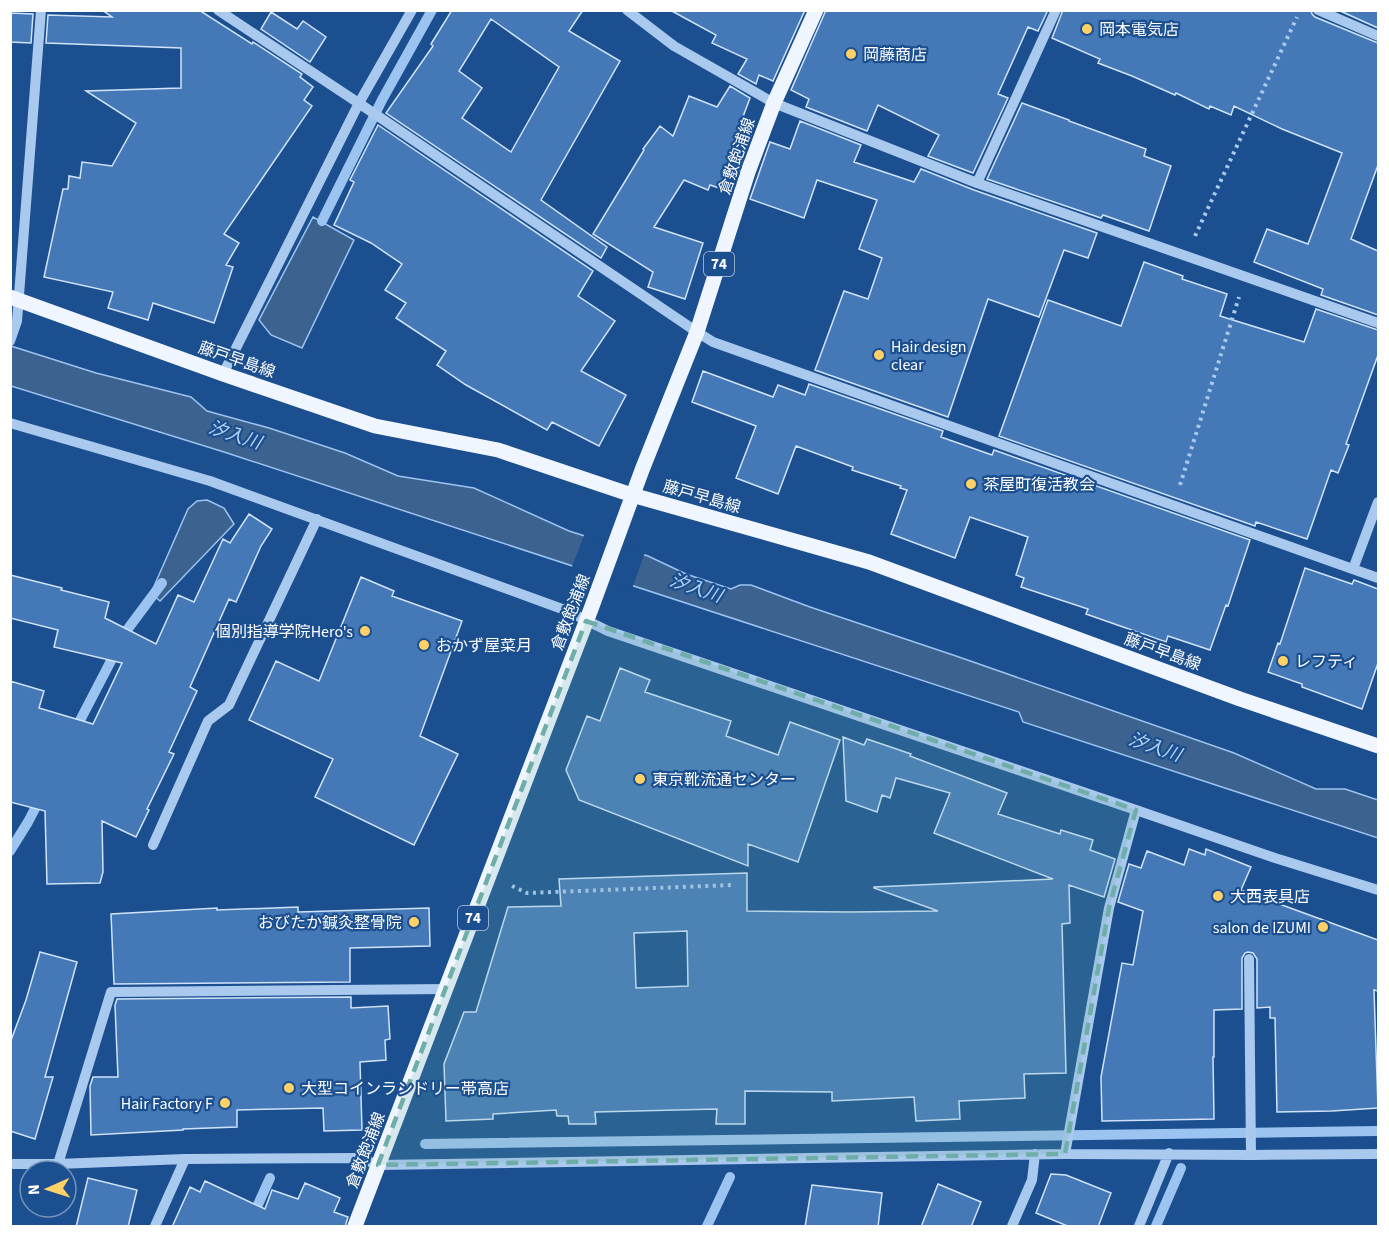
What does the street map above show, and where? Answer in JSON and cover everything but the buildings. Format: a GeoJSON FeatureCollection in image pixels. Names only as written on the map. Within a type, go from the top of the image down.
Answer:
{"type":"FeatureCollection","features":[{"type":"Feature","properties":{"kind":"main road","name":"倉敷飽浦線"},"geometry":{"type":"LineString","coordinates":[[355,1227],[589,615],[632,495],[697,332],[748,172],[774,103],[816,10]]}},
{"type":"Feature","properties":{"kind":"main road","name":"藤戸早島線"},"geometry":{"type":"LineString","coordinates":[[14,298],[375,426],[498,450],[632,495],[869,562],[1239,699],[1378,746]]}},
{"type":"Feature","properties":{"kind":"street"},"geometry":{"type":"LineString","coordinates":[[10,341],[17,321],[14,298],[41,10]]}},
{"type":"Feature","properties":{"kind":"street"},"geometry":{"type":"LineString","coordinates":[[218,10],[713,342],[1378,578]]}},
{"type":"Feature","properties":{"kind":"street"},"geometry":{"type":"LineString","coordinates":[[223,374],[412,10]]}},
{"type":"Feature","properties":{"kind":"street"},"geometry":{"type":"LineString","coordinates":[[627,10],[674,46],[774,103],[977,183],[1378,323]]}},
{"type":"Feature","properties":{"kind":"street"},"geometry":{"type":"LineString","coordinates":[[977,183],[1056,10]]}},
{"type":"Feature","properties":{"kind":"street"},"geometry":{"type":"LineString","coordinates":[[1318,10],[1378,36]]}},
{"type":"Feature","properties":{"kind":"street"},"geometry":{"type":"LineString","coordinates":[[10,423],[210,481],[565,610],[589,615],[608,631],[1275,858],[1378,890]]}},
{"type":"Feature","properties":{"kind":"street"},"geometry":{"type":"LineString","coordinates":[[1353,569],[1378,502]]}},
{"type":"Feature","properties":{"kind":"street"},"geometry":{"type":"LineString","coordinates":[[153,845],[208,721],[229,705],[316,519]]}},
{"type":"Feature","properties":{"kind":"street"},"geometry":{"type":"LineString","coordinates":[[1066,1150],[1109,908],[1136,810]]}},
{"type":"Feature","properties":{"kind":"street"},"geometry":{"type":"LineString","coordinates":[[1249,959],[1251,1155]]}},
{"type":"Feature","properties":{"kind":"street"},"geometry":{"type":"LineString","coordinates":[[60,1159],[111,992],[446,989]]}},
{"type":"Feature","properties":{"kind":"street"},"geometry":{"type":"LineString","coordinates":[[78,1163],[185,1159],[359,1158],[378,1165],[1035,1154],[1066,1150],[1251,1155],[1378,1154]]}},
{"type":"Feature","properties":{"kind":"street"},"geometry":{"type":"LineString","coordinates":[[1139,1227],[1169,1153]]}},
{"type":"Feature","properties":{"kind":"street"},"geometry":{"type":"LineString","coordinates":[[1012,1227],[1032,1180],[1035,1154]]}},
{"type":"Feature","properties":{"kind":"street"},"geometry":{"type":"LineString","coordinates":[[155,1227],[185,1159]]}},
{"type":"Feature","properties":{"kind":"path"},"geometry":{"type":"LineString","coordinates":[[1186,255],[1300,10]]}},
{"type":"Feature","properties":{"kind":"path"},"geometry":{"type":"LineString","coordinates":[[1174,506],[1245,277]]}},
{"type":"Feature","properties":{"kind":"path"},"geometry":{"type":"LineString","coordinates":[[490,874],[527,893],[732,885]]}},
{"type":"Feature","properties":{"kind":"highlighted area"},"geometry":{"type":"Polygon","coordinates":[[[586,621],[1136,810],[1109,908],[1065,1154],[378,1165],[586,621]]]}},
{"type":"Feature","properties":{"kind":"water"},"geometry":{"type":"Polygon","coordinates":[[[313,217],[354,240],[302,348],[271,335],[259,320],[313,217]]]}},
{"type":"Feature","properties":{"kind":"water","name":"汐入川"},"geometry":{"type":"Polygon","coordinates":[[[11,346],[96,373],[191,397],[207,411],[345,453],[398,476],[474,488],[569,531],[648,556],[686,574],[731,589],[740,585],[751,585],[1234,753],[1316,789],[1345,789],[1378,800],[1378,838],[1023,722],[1019,712],[224,452],[11,386],[11,346]]]}},
{"type":"Feature","properties":{"kind":"water"},"geometry":{"type":"Polygon","coordinates":[[[207,500],[224,508],[234,524],[160,601],[151,593],[188,509],[197,501],[207,500]]]}},
{"type":"Feature","properties":{"kind":"pier"},"geometry":{"type":"Polygon","coordinates":[[[585,533],[645,552],[632,589],[571,569],[585,533]]]}},
{"type":"Feature","properties":{"kind":"waterway"},"geometry":{"type":"LineString","coordinates":[[322,221],[382,100],[432,10]]}},
{"type":"Feature","properties":{"kind":"waterway"},"geometry":{"type":"LineString","coordinates":[[74,732],[127,630],[162,583]]}},
{"type":"Feature","properties":{"kind":"waterway"},"geometry":{"type":"LineString","coordinates":[[10,851],[41,797]]}},
{"type":"Feature","properties":{"kind":"waterway"},"geometry":{"type":"LineString","coordinates":[[425,1144],[1378,1131]]}},
{"type":"Feature","properties":{"kind":"waterway"},"geometry":{"type":"LineString","coordinates":[[1156,1226],[1181,1168]]}},
{"type":"Feature","properties":{"kind":"waterway"},"geometry":{"type":"LineString","coordinates":[[707,1226],[730,1177]]}},
{"type":"Feature","properties":{"kind":"waterway"},"geometry":{"type":"LineString","coordinates":[[252,1218],[270,1178]]}},
{"type":"Feature","properties":{"kind":"place","name":"岡本電気店"},"geometry":{"type":"Point","coordinates":[1087,29]}},
{"type":"Feature","properties":{"kind":"place","name":"岡藤商店"},"geometry":{"type":"Point","coordinates":[851,54]}},
{"type":"Feature","properties":{"kind":"place","name":"Hair design clear"},"geometry":{"type":"Point","coordinates":[879,355]}},
{"type":"Feature","properties":{"kind":"place","name":"茶屋町復活教会"},"geometry":{"type":"Point","coordinates":[971,484]}},
{"type":"Feature","properties":{"kind":"place","name":"個別指導学院Hero's"},"geometry":{"type":"Point","coordinates":[365,631]}},
{"type":"Feature","properties":{"kind":"place","name":"おかず屋菜月"},"geometry":{"type":"Point","coordinates":[424,645]}},
{"type":"Feature","properties":{"kind":"place","name":"レフティ"},"geometry":{"type":"Point","coordinates":[1283,661]}},
{"type":"Feature","properties":{"kind":"place","name":"東京靴流通センター"},"geometry":{"type":"Point","coordinates":[640,779]}},
{"type":"Feature","properties":{"kind":"place","name":"大西表具店"},"geometry":{"type":"Point","coordinates":[1218,896]}},
{"type":"Feature","properties":{"kind":"place","name":"おびたか鍼灸整骨院"},"geometry":{"type":"Point","coordinates":[414,922]}},
{"type":"Feature","properties":{"kind":"place","name":"salon de IZUMI"},"geometry":{"type":"Point","coordinates":[1323,927]}},
{"type":"Feature","properties":{"kind":"place","name":"大型コインランドリー帯高店"},"geometry":{"type":"Point","coordinates":[289,1088]}},
{"type":"Feature","properties":{"kind":"place","name":"Hair Factory F"},"geometry":{"type":"Point","coordinates":[225,1103]}}]}
